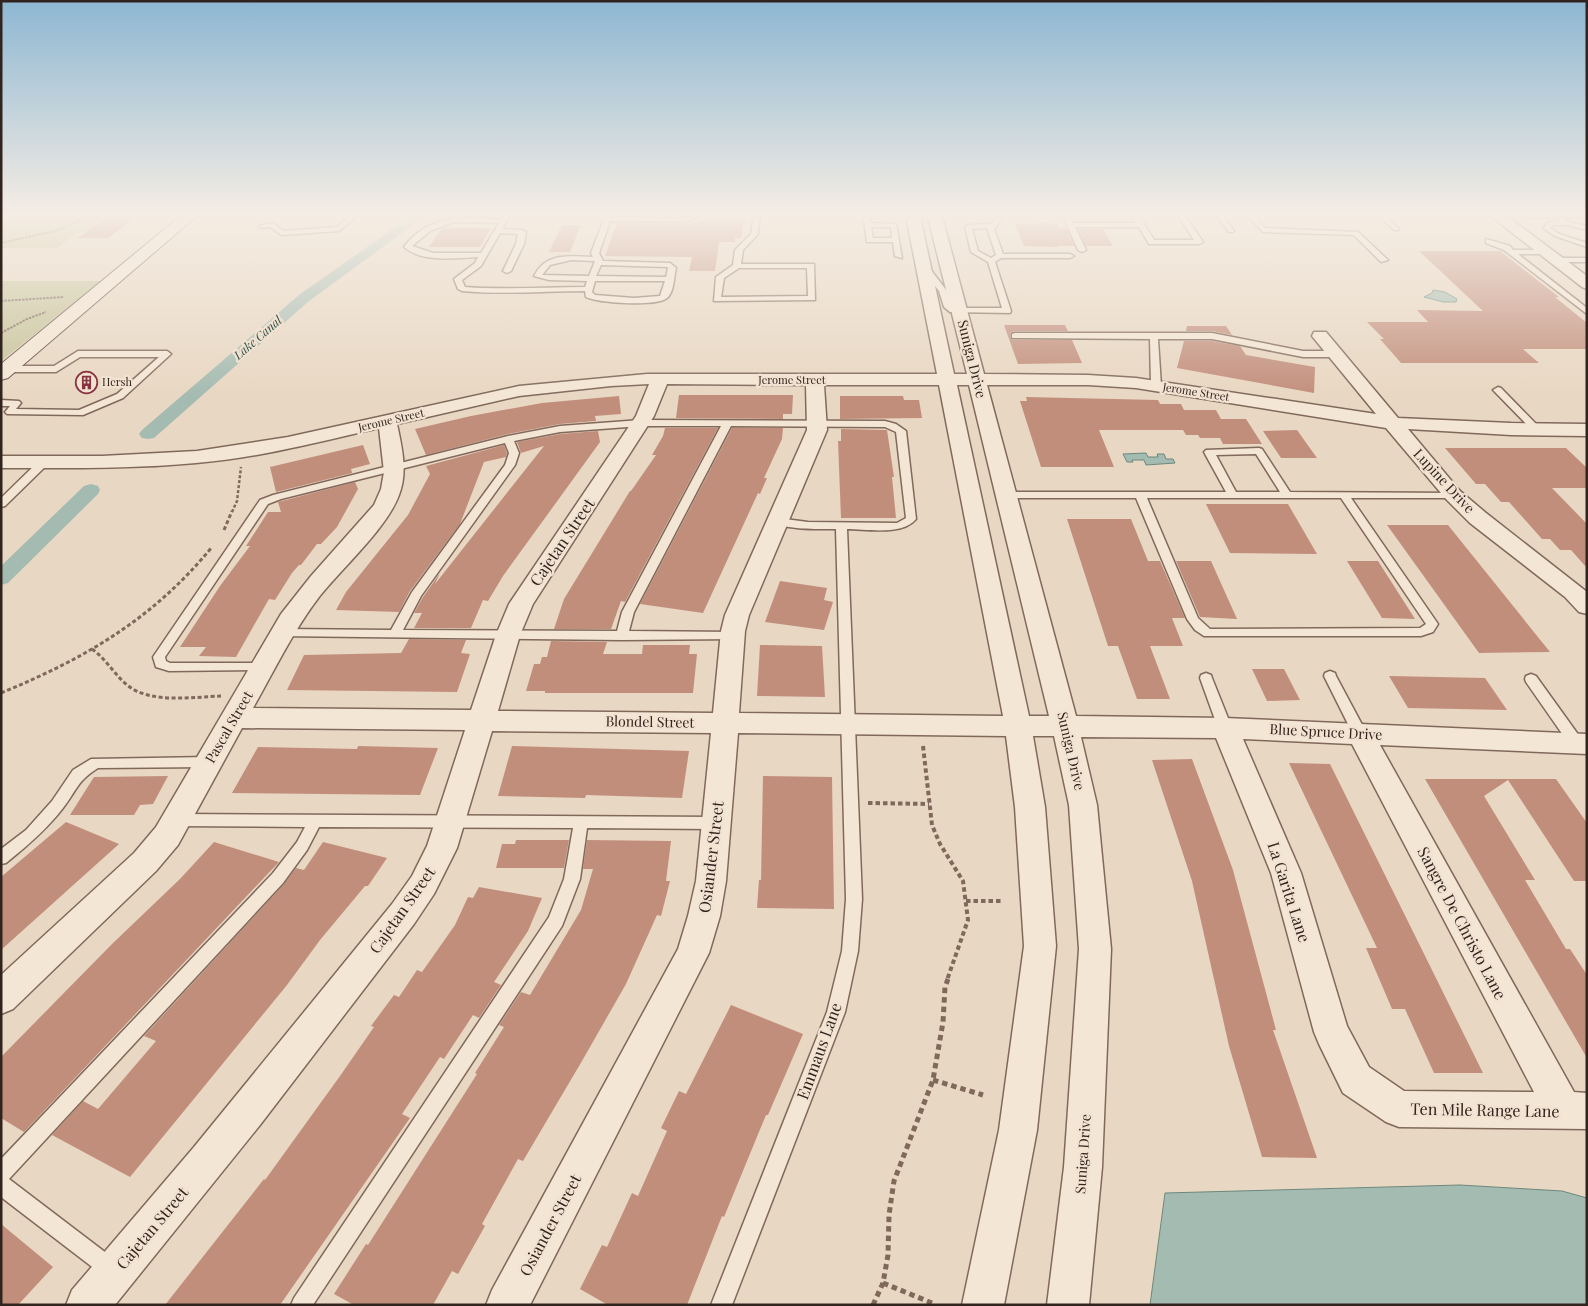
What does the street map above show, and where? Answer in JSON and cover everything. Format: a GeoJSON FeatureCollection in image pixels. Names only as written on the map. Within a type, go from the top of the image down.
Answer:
{"type":"FeatureCollection","features":[{"type":"Feature","properties":{"kind":"main road"},"geometry":{"type":"LineString","coordinates":[[5,372],[120,275]]}},
{"type":"Feature","properties":{"kind":"street","name":"Suniga Drive"},"geometry":{"type":"LineString","coordinates":[[925,275],[1018,726],[1030,807],[1040,946],[1018,1130],[983,1305]]}},
{"type":"Feature","properties":{"kind":"street","name":"Suniga Drive"},"geometry":{"type":"LineString","coordinates":[[950,275],[1084,805],[1095,949],[1083,1167],[1068,1305]]}},
{"type":"Feature","properties":{"kind":"street"},"geometry":{"type":"LineString","coordinates":[[1575,275],[1587,284]]}},
{"type":"Feature","properties":{"kind":"street","name":"Lupine Drive"},"geometry":{"type":"LineString","coordinates":[[1320,336],[1453,495],[1478,518],[1573,592],[1587,606]]}},
{"type":"Feature","properties":{"kind":"street","name":"Jerome Street"},"geometry":{"type":"LineString","coordinates":[[1,462],[145,461],[242,451],[288,443],[519,391],[611,381],[660,379],[1088,380],[1156,386],[1394,423],[1587,430]]}},
{"type":"Feature","properties":{"kind":"street","name":"Cajetan Street"},"geometry":{"type":"LineString","coordinates":[[87,1305],[239,1122],[403,914],[423,885],[442,848],[508,635],[521,604],[641,423],[660,379]]}},
{"type":"Feature","properties":{"kind":"street","name":"Osiander Street"},"geometry":{"type":"LineString","coordinates":[[507,1305],[693,953],[704,916],[710,881],[733,636],[737,615],[817,430],[815,380]]}},
{"type":"Feature","properties":{"kind":"street","name":"Pascal Street"},"geometry":{"type":"LineString","coordinates":[[1,998],[145,862],[167,836],[209,762],[232,707],[263,667],[308,593],[369,526],[383,506],[391,490],[394,467],[387,420]]}},
{"type":"Feature","properties":{"kind":"street","name":"Blondel Street"},"geometry":{"type":"LineString","coordinates":[[232,707],[482,720],[1065,726]]}},
{"type":"Feature","properties":{"kind":"street","name":"Blue Spruce Drive"},"geometry":{"type":"LineString","coordinates":[[1065,726],[1225,728],[1360,734],[1584,749]]}},
{"type":"Feature","properties":{"kind":"street","name":"La Garita Lane"},"geometry":{"type":"LineString","coordinates":[[1225,728],[1286,873],[1331,1032]]}},
{"type":"Feature","properties":{"kind":"street","name":"Sangre De Christo Lane"},"geometry":{"type":"LineString","coordinates":[[1360,734],[1576,1111]]}},
{"type":"Feature","properties":{"kind":"street","name":"Ten Mile Range Lane"},"geometry":{"type":"LineString","coordinates":[[1331,1032],[1356,1080],[1398,1109],[1576,1111]]}},
{"type":"Feature","properties":{"kind":"lane"},"geometry":{"type":"LineString","coordinates":[[464,275],[458,279],[462,289],[497,292],[530,289],[589,289]]}},
{"type":"Feature","properties":{"kind":"lane"},"geometry":{"type":"LineString","coordinates":[[538,275],[549,278],[669,279]]}},
{"type":"Feature","properties":{"kind":"lane"},"geometry":{"type":"LineString","coordinates":[[593,275],[588,293],[592,298],[657,300],[664,298],[670,275]]}},
{"type":"Feature","properties":{"kind":"lane"},"geometry":{"type":"LineString","coordinates":[[723,275],[720,277],[717,299],[812,298],[811,275]]}},
{"type":"Feature","properties":{"kind":"lane"},"geometry":{"type":"LineString","coordinates":[[930,275],[943,291],[948,306],[953,310],[1007,311],[995,275]]}},
{"type":"Feature","properties":{"kind":"lane"},"geometry":{"type":"LineString","coordinates":[[1540,275],[1587,312]]}},
{"type":"Feature","properties":{"kind":"lane"},"geometry":{"type":"LineString","coordinates":[[1015,336],[1212,336],[1303,354],[1335,354]]}},
{"type":"Feature","properties":{"kind":"lane"},"geometry":{"type":"LineString","coordinates":[[1154,336],[1156,386]]}},
{"type":"Feature","properties":{"kind":"lane"},"geometry":{"type":"LineString","coordinates":[[1,404],[16,403],[10,412],[80,413],[120,396],[167,354],[78,354],[56,369],[5,372]]}},
{"type":"Feature","properties":{"kind":"lane"},"geometry":{"type":"LineString","coordinates":[[1498,390],[1536,429]]}},
{"type":"Feature","properties":{"kind":"lane"},"geometry":{"type":"LineString","coordinates":[[263,667],[169,667],[160,664],[159,657],[258,507],[264,502],[394,467],[508,439],[560,429],[641,423],[885,424],[899,428],[901,431],[911,519],[897,526],[808,525],[777,521]]}},
{"type":"Feature","properties":{"kind":"lane"},"geometry":{"type":"LineString","coordinates":[[622,636],[628,612],[724,432],[727,423]]}},
{"type":"Feature","properties":{"kind":"lane"},"geometry":{"type":"LineString","coordinates":[[395,634],[416,595],[510,465],[514,453],[508,439]]}},
{"type":"Feature","properties":{"kind":"lane"},"geometry":{"type":"LineString","coordinates":[[1233,495],[1209,452],[1259,452],[1287,495]]}},
{"type":"Feature","properties":{"kind":"lane"},"geometry":{"type":"LineString","coordinates":[[1,504],[44,462]]}},
{"type":"Feature","properties":{"kind":"lane"},"geometry":{"type":"LineString","coordinates":[[1007,495],[1453,495]]}},
{"type":"Feature","properties":{"kind":"lane"},"geometry":{"type":"LineString","coordinates":[[1140,495],[1193,619],[1199,627],[1208,633],[1422,632],[1429,629],[1432,624],[1344,495]]}},
{"type":"Feature","properties":{"kind":"lane","name":"Emmaus Lane"},"geometry":{"type":"LineString","coordinates":[[721,1305],[836,1012],[848,959],[854,899],[841,526]]}},
{"type":"Feature","properties":{"kind":"lane"},"geometry":{"type":"LineString","coordinates":[[283,633],[733,636]]}},
{"type":"Feature","properties":{"kind":"lane"},"geometry":{"type":"LineString","coordinates":[[1330,676],[1360,734]]}},
{"type":"Feature","properties":{"kind":"lane"},"geometry":{"type":"LineString","coordinates":[[1206,678],[1225,728]]}},
{"type":"Feature","properties":{"kind":"lane"},"geometry":{"type":"LineString","coordinates":[[1531,678],[1584,749]]}},
{"type":"Feature","properties":{"kind":"lane"},"geometry":{"type":"LineString","coordinates":[[1,858],[44,820],[57,805],[78,774],[96,763],[209,762]]}},
{"type":"Feature","properties":{"kind":"lane"},"geometry":{"type":"LineString","coordinates":[[176,820],[716,823]]}},
{"type":"Feature","properties":{"kind":"lane"},"geometry":{"type":"LineString","coordinates":[[1,1173],[278,878],[302,846],[315,821]]}},
{"type":"Feature","properties":{"kind":"lane"},"geometry":{"type":"LineString","coordinates":[[301,1305],[556,921],[572,879],[581,822]]}},
{"type":"Feature","properties":{"kind":"lane"},"geometry":{"type":"LineString","coordinates":[[1,1184],[115,1272]]}},
{"type":"Feature","properties":{"kind":"path"},"geometry":{"type":"LineString","coordinates":[[1,301],[70,297],[65,301]]}},
{"type":"Feature","properties":{"kind":"path"},"geometry":{"type":"LineString","coordinates":[[1,333],[27,319],[53,310]]}},
{"type":"Feature","properties":{"kind":"path"},"geometry":{"type":"LineString","coordinates":[[220,537],[231,519],[237,501],[242,451]]}},
{"type":"Feature","properties":{"kind":"path"},"geometry":{"type":"LineString","coordinates":[[1,693],[33,680],[92,649],[156,605],[188,575],[215,544]]}},
{"type":"Feature","properties":{"kind":"path"},"geometry":{"type":"LineString","coordinates":[[92,649],[108,661],[128,687],[141,693],[232,707]]}},
{"type":"Feature","properties":{"kind":"path"},"geometry":{"type":"LineString","coordinates":[[873,1305],[883,1283],[888,1255],[889,1215],[894,1181],[933,1080],[943,1022],[945,987],[968,920],[963,881],[940,844],[932,825],[923,743]]}},
{"type":"Feature","properties":{"kind":"path"},"geometry":{"type":"LineString","coordinates":[[865,803],[929,804]]}},
{"type":"Feature","properties":{"kind":"path"},"geometry":{"type":"LineString","coordinates":[[966,901],[1003,901]]}},
{"type":"Feature","properties":{"kind":"path"},"geometry":{"type":"LineString","coordinates":[[933,1080],[983,1095]]}},
{"type":"Feature","properties":{"kind":"path"},"geometry":{"type":"LineString","coordinates":[[883,1283],[932,1303]]}},
{"type":"Feature","properties":{"kind":"shaded area"},"geometry":{"type":"Polygon","coordinates":[[[1,281],[101,281],[1,361],[1,281]]]}},
{"type":"Feature","properties":{"kind":"shaded area"},"geometry":{"type":"Polygon","coordinates":[[[1433,290],[1445,292],[1457,299],[1456,302],[1443,302],[1424,297],[1432,293],[1433,290]]]}},
{"type":"Feature","properties":{"kind":"shaded area"},"geometry":{"type":"Polygon","coordinates":[[[1146,453],[1148,457],[1158,457],[1157,454],[1164,454],[1166,459],[1173,459],[1175,463],[1146,465],[1144,460],[1127,462],[1123,454],[1146,453]]]}},
{"type":"Feature","properties":{"kind":"shaded area"},"geometry":{"type":"Polygon","coordinates":[[[1460,1185],[1562,1191],[1587,1198],[1587,1305],[1150,1305],[1165,1193],[1460,1185]]]}},
{"type":"Feature","properties":{"kind":"building"},"geometry":{"type":"Polygon","coordinates":[[[1445,275],[1531,275],[1559,297],[1555,297],[1587,323],[1587,349],[1523,349],[1539,363],[1401,363],[1380,339],[1384,339],[1367,322],[1428,322],[1417,310],[1483,311],[1445,275]]]}},
{"type":"Feature","properties":{"kind":"building"},"geometry":{"type":"Polygon","coordinates":[[[1004,325],[1065,325],[1068,331],[1015,331],[1010,333],[1010,338],[1012,340],[1072,340],[1082,363],[1018,364],[1004,325]]]}},
{"type":"Feature","properties":{"kind":"building"},"geometry":{"type":"Polygon","coordinates":[[[1187,326],[1226,326],[1232,335],[1212,331],[1186,331],[1187,326]]]}},
{"type":"Feature","properties":{"kind":"building"},"geometry":{"type":"Polygon","coordinates":[[[1184,341],[1212,341],[1240,346],[1246,355],[1315,367],[1314,393],[1177,368],[1184,341]]]}},
{"type":"Feature","properties":{"kind":"building"},"geometry":{"type":"Polygon","coordinates":[[[679,395],[793,395],[792,414],[783,414],[783,419],[676,418],[679,395]]]}},
{"type":"Feature","properties":{"kind":"building"},"geometry":{"type":"Polygon","coordinates":[[[619,396],[621,414],[595,416],[596,421],[560,424],[508,434],[426,455],[415,429],[471,416],[542,403],[619,396]]]}},
{"type":"Feature","properties":{"kind":"building"},"geometry":{"type":"Polygon","coordinates":[[[840,396],[903,396],[904,400],[919,400],[922,418],[840,419],[840,396]]]}},
{"type":"Feature","properties":{"kind":"building"},"geometry":{"type":"Polygon","coordinates":[[[1026,397],[1158,400],[1160,404],[1181,404],[1184,410],[1216,410],[1221,419],[1246,419],[1262,444],[1223,444],[1220,438],[1200,438],[1198,435],[1186,435],[1183,430],[1099,430],[1114,467],[1041,467],[1020,401],[1027,401],[1026,397]]]}},
{"type":"Feature","properties":{"kind":"building"},"geometry":{"type":"Polygon","coordinates":[[[665,428],[718,428],[625,602],[621,601],[611,629],[554,629],[564,599],[630,491],[656,455],[652,455],[663,436],[665,428]]]}},
{"type":"Feature","properties":{"kind":"building"},"geometry":{"type":"Polygon","coordinates":[[[732,428],[783,428],[782,439],[764,478],[767,478],[760,494],[758,493],[703,613],[640,604],[732,428]]]}},
{"type":"Feature","properties":{"kind":"building"},"geometry":{"type":"Polygon","coordinates":[[[841,429],[887,430],[894,477],[892,477],[896,518],[841,518],[838,441],[841,441],[841,429]]]}},
{"type":"Feature","properties":{"kind":"building"},"geometry":{"type":"Polygon","coordinates":[[[1297,430],[1317,458],[1281,458],[1263,431],[1297,430]]]}},
{"type":"Feature","properties":{"kind":"building"},"geometry":{"type":"Polygon","coordinates":[[[598,431],[600,442],[503,576],[488,601],[483,600],[471,628],[414,628],[422,613],[414,613],[440,573],[435,584],[544,446],[521,453],[517,442],[560,434],[598,431]]]}},
{"type":"Feature","properties":{"kind":"building"},"geometry":{"type":"Polygon","coordinates":[[[363,445],[370,464],[351,469],[352,473],[276,492],[270,467],[363,445]]]}},
{"type":"Feature","properties":{"kind":"building"},"geometry":{"type":"Polygon","coordinates":[[[504,445],[507,453],[506,457],[484,462],[460,524],[410,591],[399,612],[336,610],[346,592],[408,515],[430,474],[426,466],[504,445]]]}},
{"type":"Feature","properties":{"kind":"building"},"geometry":{"type":"Polygon","coordinates":[[[1445,448],[1566,448],[1587,468],[1587,488],[1552,488],[1587,524],[1587,568],[1571,550],[1560,550],[1550,539],[1542,539],[1509,502],[1501,502],[1485,484],[1476,484],[1445,448]]]}},
{"type":"Feature","properties":{"kind":"building"},"geometry":{"type":"Polygon","coordinates":[[[355,482],[358,489],[337,527],[321,544],[317,544],[301,565],[292,573],[275,600],[269,599],[236,657],[199,656],[206,647],[180,647],[220,586],[250,546],[246,546],[268,512],[281,512],[278,502],[355,482]]]}},
{"type":"Feature","properties":{"kind":"building"},"geometry":{"type":"Polygon","coordinates":[[[1206,504],[1288,504],[1317,554],[1230,553],[1206,504]]]}},
{"type":"Feature","properties":{"kind":"building"},"geometry":{"type":"Polygon","coordinates":[[[1067,519],[1131,519],[1148,561],[1160,561],[1185,618],[1172,618],[1183,646],[1150,646],[1170,699],[1137,699],[1118,646],[1108,646],[1067,519]]]}},
{"type":"Feature","properties":{"kind":"building"},"geometry":{"type":"Polygon","coordinates":[[[1387,525],[1448,525],[1550,652],[1479,653],[1387,525]]]}},
{"type":"Feature","properties":{"kind":"building"},"geometry":{"type":"Polygon","coordinates":[[[1176,561],[1211,561],[1237,619],[1200,617],[1176,561]]]}},
{"type":"Feature","properties":{"kind":"building"},"geometry":{"type":"Polygon","coordinates":[[[1347,561],[1378,561],[1415,619],[1382,618],[1347,561]]]}},
{"type":"Feature","properties":{"kind":"building"},"geometry":{"type":"Polygon","coordinates":[[[780,581],[827,588],[824,600],[833,602],[824,630],[765,622],[780,581]]]}},
{"type":"Feature","properties":{"kind":"building"},"geometry":{"type":"Polygon","coordinates":[[[409,639],[466,640],[461,653],[470,654],[457,692],[287,690],[304,655],[401,653],[409,639]]]}},
{"type":"Feature","properties":{"kind":"building"},"geometry":{"type":"Polygon","coordinates":[[[551,641],[607,642],[603,654],[642,654],[643,645],[690,645],[689,654],[697,654],[693,693],[545,693],[545,691],[526,691],[534,664],[540,664],[542,657],[547,657],[551,641]]]}},
{"type":"Feature","properties":{"kind":"building"},"geometry":{"type":"Polygon","coordinates":[[[760,645],[822,646],[825,697],[757,696],[760,645]]]}},
{"type":"Feature","properties":{"kind":"building"},"geometry":{"type":"Polygon","coordinates":[[[1252,669],[1284,669],[1300,700],[1267,701],[1252,669]]]}},
{"type":"Feature","properties":{"kind":"building"},"geometry":{"type":"Polygon","coordinates":[[[1389,676],[1485,678],[1507,710],[1408,708],[1389,676]]]}},
{"type":"Feature","properties":{"kind":"building"},"geometry":{"type":"Polygon","coordinates":[[[358,746],[438,748],[420,795],[232,793],[258,747],[357,749],[358,746]]]}},
{"type":"Feature","properties":{"kind":"building"},"geometry":{"type":"Polygon","coordinates":[[[512,746],[689,751],[682,798],[586,795],[585,798],[498,796],[512,746]]]}},
{"type":"Feature","properties":{"kind":"building"},"geometry":{"type":"Polygon","coordinates":[[[1192,759],[1233,870],[1276,1030],[1273,1030],[1317,1158],[1262,1157],[1229,1046],[1192,881],[1152,760],[1192,759]]]}},
{"type":"Feature","properties":{"kind":"building"},"geometry":{"type":"Polygon","coordinates":[[[1289,763],[1330,764],[1483,1073],[1434,1073],[1405,1009],[1392,1009],[1366,948],[1377,948],[1289,763]]]}},
{"type":"Feature","properties":{"kind":"building"},"geometry":{"type":"Polygon","coordinates":[[[168,776],[153,804],[140,805],[134,815],[70,815],[94,777],[168,776]]]}},
{"type":"Feature","properties":{"kind":"building"},"geometry":{"type":"Polygon","coordinates":[[[763,776],[832,777],[834,909],[757,908],[759,880],[761,880],[763,776]]]}},
{"type":"Feature","properties":{"kind":"building"},"geometry":{"type":"Polygon","coordinates":[[[1425,779],[1556,779],[1587,823],[1587,881],[1574,881],[1508,780],[1484,796],[1535,880],[1525,880],[1566,949],[1570,949],[1587,975],[1587,1058],[1425,779]]]}},
{"type":"Feature","properties":{"kind":"building"},"geometry":{"type":"Polygon","coordinates":[[[66,822],[119,844],[1,950],[1,877],[66,822]]]}},
{"type":"Feature","properties":{"kind":"building"},"geometry":{"type":"Polygon","coordinates":[[[516,840],[569,840],[564,868],[496,868],[502,844],[515,844],[516,840]]]}},
{"type":"Feature","properties":{"kind":"building"},"geometry":{"type":"Polygon","coordinates":[[[587,840],[671,841],[666,881],[670,881],[661,916],[657,915],[626,984],[582,1061],[523,1161],[518,1159],[482,1224],[485,1226],[458,1274],[452,1271],[433,1305],[354,1305],[334,1294],[366,1244],[368,1245],[477,1074],[475,1073],[504,1027],[499,1025],[521,992],[530,995],[581,910],[593,869],[583,869],[587,840]]]}},
{"type":"Feature","properties":{"kind":"building"},"geometry":{"type":"Polygon","coordinates":[[[214,842],[279,862],[24,1132],[1,1118],[1,1057],[112,944],[180,879],[214,842]]]}},
{"type":"Feature","properties":{"kind":"building"},"geometry":{"type":"Polygon","coordinates":[[[323,842],[387,858],[368,886],[365,886],[320,940],[287,985],[130,1177],[52,1135],[83,1101],[98,1109],[156,1041],[144,1036],[284,884],[296,868],[304,870],[323,842]]]}},
{"type":"Feature","properties":{"kind":"building"},"geometry":{"type":"Polygon","coordinates":[[[479,887],[542,898],[528,931],[494,982],[501,985],[479,1018],[473,1015],[444,1059],[440,1057],[402,1114],[410,1118],[280,1305],[165,1305],[265,1180],[340,1076],[374,1027],[371,1026],[394,995],[399,997],[417,970],[422,972],[455,925],[468,897],[473,898],[479,887]]]}},
{"type":"Feature","properties":{"kind":"building"},"geometry":{"type":"Polygon","coordinates":[[[731,1005],[803,1034],[768,1115],[766,1115],[724,1217],[722,1216],[687,1305],[608,1305],[580,1289],[602,1245],[607,1247],[632,1193],[638,1196],[667,1131],[661,1128],[679,1091],[686,1094],[731,1005]]]}},
{"type":"Feature","properties":{"kind":"building"},"geometry":{"type":"Polygon","coordinates":[[[1,1224],[53,1267],[18,1305],[1,1305],[1,1224]]]}},
{"type":"Feature","properties":{"kind":"waterway","name":"Lake Canal"},"geometry":{"type":"LineString","coordinates":[[148,434],[304,298],[336,275]]}},
{"type":"Feature","properties":{"kind":"waterway","name":"Lake Canal"},"geometry":{"type":"LineString","coordinates":[[1,578],[91,490]]}},
{"type":"Feature","properties":{"kind":"place","name":"Hersh"},"geometry":{"type":"Point","coordinates":[86,382]}}]}
